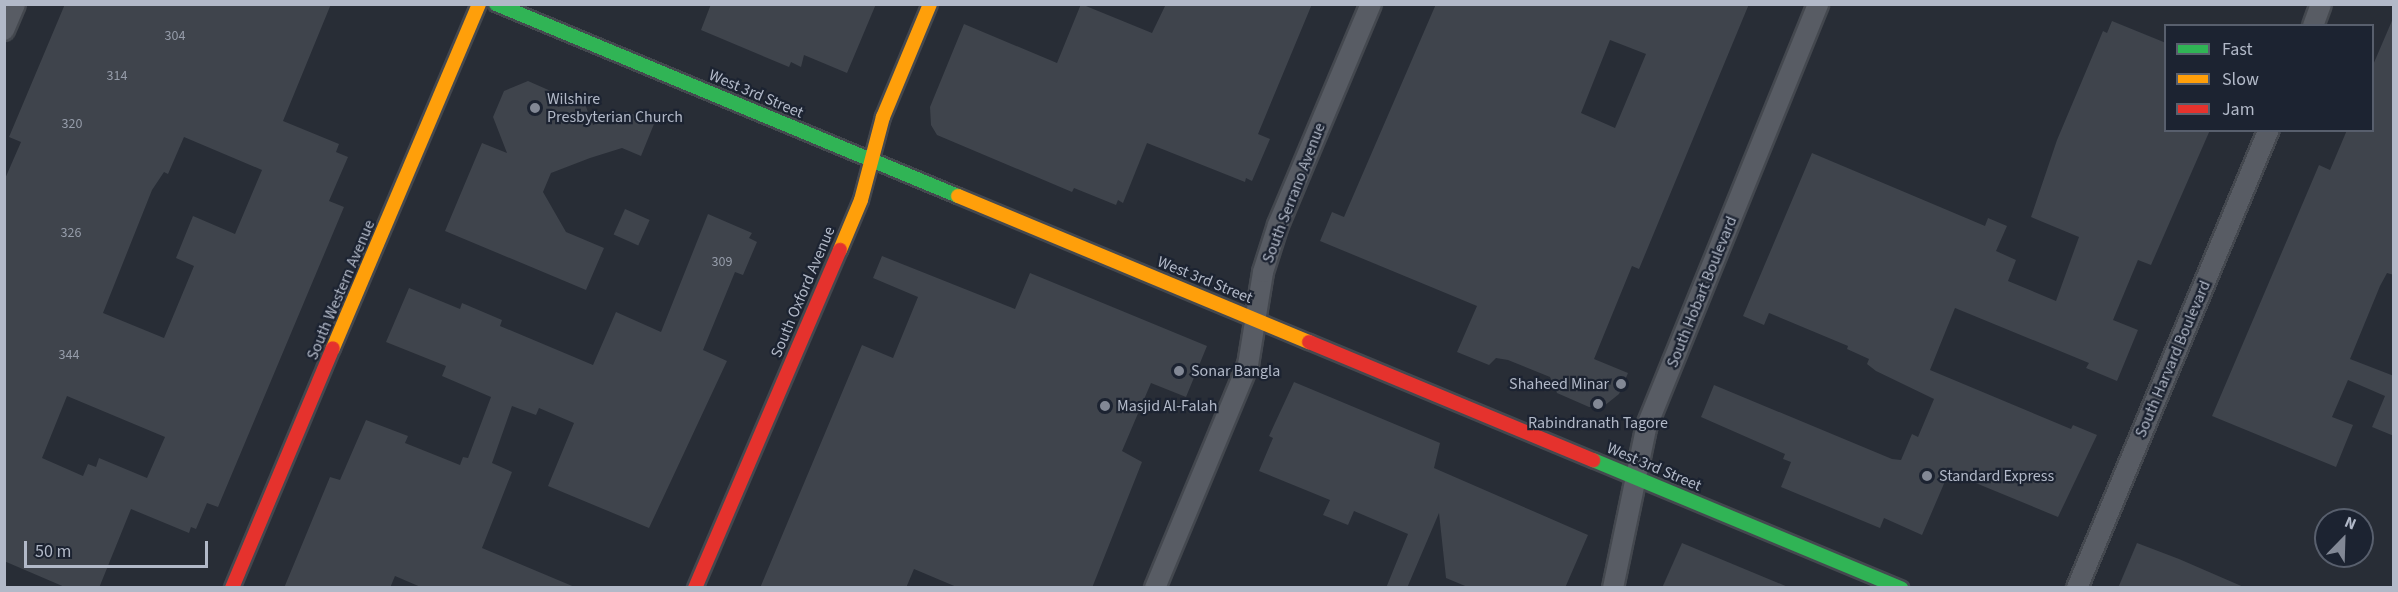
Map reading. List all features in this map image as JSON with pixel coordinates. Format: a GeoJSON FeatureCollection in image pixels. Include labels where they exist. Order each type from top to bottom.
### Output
{"type":"FeatureCollection","features":[{"type":"Feature","properties":{"kind":"main road","name":"South Western Avenue"},"geometry":{"type":"LineString","coordinates":[[232,588],[479,4]]}},
{"type":"Feature","properties":{"kind":"main road","name":"West 3rd Street"},"geometry":{"type":"LineString","coordinates":[[496,4],[1901,588]]}},
{"type":"Feature","properties":{"kind":"main road","name":"South Oxford Avenue"},"geometry":{"type":"LineString","coordinates":[[695,588],[861,200],[883,117],[930,4]]}},
{"type":"Feature","properties":{"kind":"street"},"geometry":{"type":"LineString","coordinates":[[4,30],[15,4]]}},
{"type":"Feature","properties":{"kind":"street","name":"South Serrano Avenue"},"geometry":{"type":"LineString","coordinates":[[1155,588],[1248,365],[1263,272],[1278,225],[1371,4]]}},
{"type":"Feature","properties":{"kind":"street","name":"South Hobart Boulevard"},"geometry":{"type":"LineString","coordinates":[[1613,588],[1638,477],[1646,428],[1818,4]]}},
{"type":"Feature","properties":{"kind":"street"},"geometry":{"type":"LineString","coordinates":[[2314,24],[2321,4]]}},
{"type":"Feature","properties":{"kind":"street","name":"South Harvard Boulevard"},"geometry":{"type":"LineString","coordinates":[[2077,588],[2268,132]]}},
{"type":"Feature","properties":{"kind":"building"},"geometry":{"type":"Polygon","coordinates":[[[65,4],[331,4],[283,121],[339,144],[336,152],[348,157],[329,201],[344,207],[218,507],[207,503],[196,529],[191,527],[189,533],[131,509],[99,588],[67,588],[4,561],[4,181],[21,142],[9,137],[65,4]],[[184,137],[168,174],[164,172],[152,190],[103,313],[164,338],[194,266],[176,258],[193,216],[235,234],[262,170],[184,137]],[[67,396],[42,458],[83,476],[88,464],[96,467],[99,458],[147,478],[165,437],[67,396]]]}},
{"type":"Feature","properties":{"kind":"building"},"geometry":{"type":"Polygon","coordinates":[[[711,4],[876,4],[847,73],[804,55],[801,67],[791,62],[789,67],[701,30],[711,4]]]}},
{"type":"Feature","properties":{"kind":"building"},"geometry":{"type":"Polygon","coordinates":[[[1081,4],[1152,33],[1166,4],[1312,4],[1258,134],[1270,139],[1252,181],[1246,178],[1245,182],[1147,143],[1123,203],[1118,200],[1116,205],[1074,188],[1072,192],[937,135],[931,125],[930,107],[964,24],[1057,63],[1081,4]]]}},
{"type":"Feature","properties":{"kind":"building"},"geometry":{"type":"Polygon","coordinates":[[[1436,4],[1749,4],[1639,269],[1632,266],[1594,359],[1628,373],[1619,394],[1604,406],[1589,407],[1557,393],[1550,377],[1508,360],[1496,358],[1489,365],[1457,352],[1477,306],[1320,241],[1332,212],[1344,217],[1436,4]],[[1610,40],[1581,113],[1615,128],[1646,54],[1610,40]]]}},
{"type":"Feature","properties":{"kind":"building"},"geometry":{"type":"Polygon","coordinates":[[[2394,16],[2394,275],[2387,273],[2380,286],[2350,359],[2394,376],[2394,436],[2372,427],[2385,396],[2348,380],[2332,417],[2353,425],[2336,467],[2212,416],[2319,165],[2330,170],[2346,132],[2374,132],[2374,63],[2394,16]]]}},
{"type":"Feature","properties":{"kind":"building"},"geometry":{"type":"Polygon","coordinates":[[[2112,21],[2164,42],[2164,132],[2209,132],[2151,265],[2138,260],[2113,320],[2138,330],[2117,381],[2086,368],[2089,363],[1955,308],[1930,370],[2071,429],[2073,425],[2097,435],[2058,517],[1949,472],[1922,535],[1884,518],[1880,528],[1781,487],[1791,462],[1783,459],[1785,454],[1701,417],[1714,385],[1892,459],[1901,460],[1912,434],[1918,437],[1934,399],[1876,371],[1867,364],[1869,359],[1847,349],[1848,346],[1769,313],[1764,325],[1743,316],[1812,153],[1985,226],[1988,218],[2007,226],[1996,251],[2016,260],[2008,281],[2056,301],[2079,237],[2031,217],[2057,140],[2103,31],[2107,33],[2112,21]]]}},
{"type":"Feature","properties":{"kind":"building"},"geometry":{"type":"Polygon","coordinates":[[[528,81],[553,92],[558,107],[583,99],[593,125],[626,111],[654,124],[641,156],[622,148],[590,158],[551,173],[543,192],[566,232],[604,248],[586,290],[445,231],[482,143],[507,153],[493,117],[504,91],[528,81]]]}},
{"type":"Feature","properties":{"kind":"building"},"geometry":{"type":"Polygon","coordinates":[[[625,209],[650,220],[638,246],[614,235],[625,209]]]}},
{"type":"Feature","properties":{"kind":"building"},"geometry":{"type":"Polygon","coordinates":[[[708,214],[752,233],[749,238],[757,242],[743,275],[735,272],[703,350],[727,361],[649,528],[548,486],[574,423],[539,408],[536,415],[512,406],[492,463],[512,472],[482,548],[577,588],[423,588],[395,576],[390,588],[284,588],[330,477],[340,480],[366,420],[408,436],[405,443],[460,465],[463,457],[468,458],[491,397],[442,376],[446,366],[386,342],[409,288],[460,309],[462,303],[502,320],[500,326],[593,365],[616,312],[661,332],[708,214]]]}},
{"type":"Feature","properties":{"kind":"building"},"geometry":{"type":"Polygon","coordinates":[[[882,256],[1015,309],[1030,273],[1207,346],[1186,397],[1151,383],[1122,451],[1142,462],[1092,588],[959,588],[914,569],[906,588],[760,588],[862,345],[893,358],[918,297],[873,278],[882,256]]]}},
{"type":"Feature","properties":{"kind":"building"},"geometry":{"type":"Polygon","coordinates":[[[1294,382],[1440,443],[1434,468],[1588,535],[1565,588],[1470,588],[1446,578],[1439,513],[1407,588],[1386,588],[1408,534],[1354,511],[1348,525],[1323,515],[1330,500],[1259,471],[1273,438],[1269,436],[1294,382]]]}},
{"type":"Feature","properties":{"kind":"building"},"geometry":{"type":"Polygon","coordinates":[[[1682,543],[1788,587],[1788,588],[1662,588],[1682,543]]]}},
{"type":"Feature","properties":{"kind":"building"},"geometry":{"type":"Polygon","coordinates":[[[2137,543],[2179,559],[2246,588],[2118,588],[2137,543]]]}},
{"type":"Feature","properties":{"kind":"traffic: fast"},"geometry":{"type":"LineString","coordinates":[[496,4],[958,196]]}},
{"type":"Feature","properties":{"kind":"traffic: fast"},"geometry":{"type":"LineString","coordinates":[[1593,460],[1901,588]]}},
{"type":"Feature","properties":{"kind":"traffic: slow"},"geometry":{"type":"LineString","coordinates":[[333,348],[479,4]]}},
{"type":"Feature","properties":{"kind":"traffic: slow"},"geometry":{"type":"LineString","coordinates":[[840,250],[861,200],[883,117],[930,4]]}},
{"type":"Feature","properties":{"kind":"traffic: slow"},"geometry":{"type":"LineString","coordinates":[[958,196],[1309,342]]}},
{"type":"Feature","properties":{"kind":"traffic: jam"},"geometry":{"type":"LineString","coordinates":[[695,588],[840,250]]}},
{"type":"Feature","properties":{"kind":"traffic: jam"},"geometry":{"type":"LineString","coordinates":[[1309,342],[1593,460]]}},
{"type":"Feature","properties":{"kind":"traffic: jam"},"geometry":{"type":"LineString","coordinates":[[232,588],[333,348]]}},
{"type":"Feature","properties":{"kind":"place","name":"Wilshire Presbyterian Church"},"geometry":{"type":"Point","coordinates":[535,108]}},
{"type":"Feature","properties":{"kind":"place","name":"Sonar Bangla"},"geometry":{"type":"Point","coordinates":[1179,371]}},
{"type":"Feature","properties":{"kind":"place","name":"Shaheed Minar"},"geometry":{"type":"Point","coordinates":[1621,384]}},
{"type":"Feature","properties":{"kind":"place","name":"Rabindranath Tagore"},"geometry":{"type":"Point","coordinates":[1598,404]}},
{"type":"Feature","properties":{"kind":"place","name":"Masjid Al-Falah"},"geometry":{"type":"Point","coordinates":[1105,406]}},
{"type":"Feature","properties":{"kind":"place","name":"Standard Express"},"geometry":{"type":"Point","coordinates":[1927,476]}}]}
